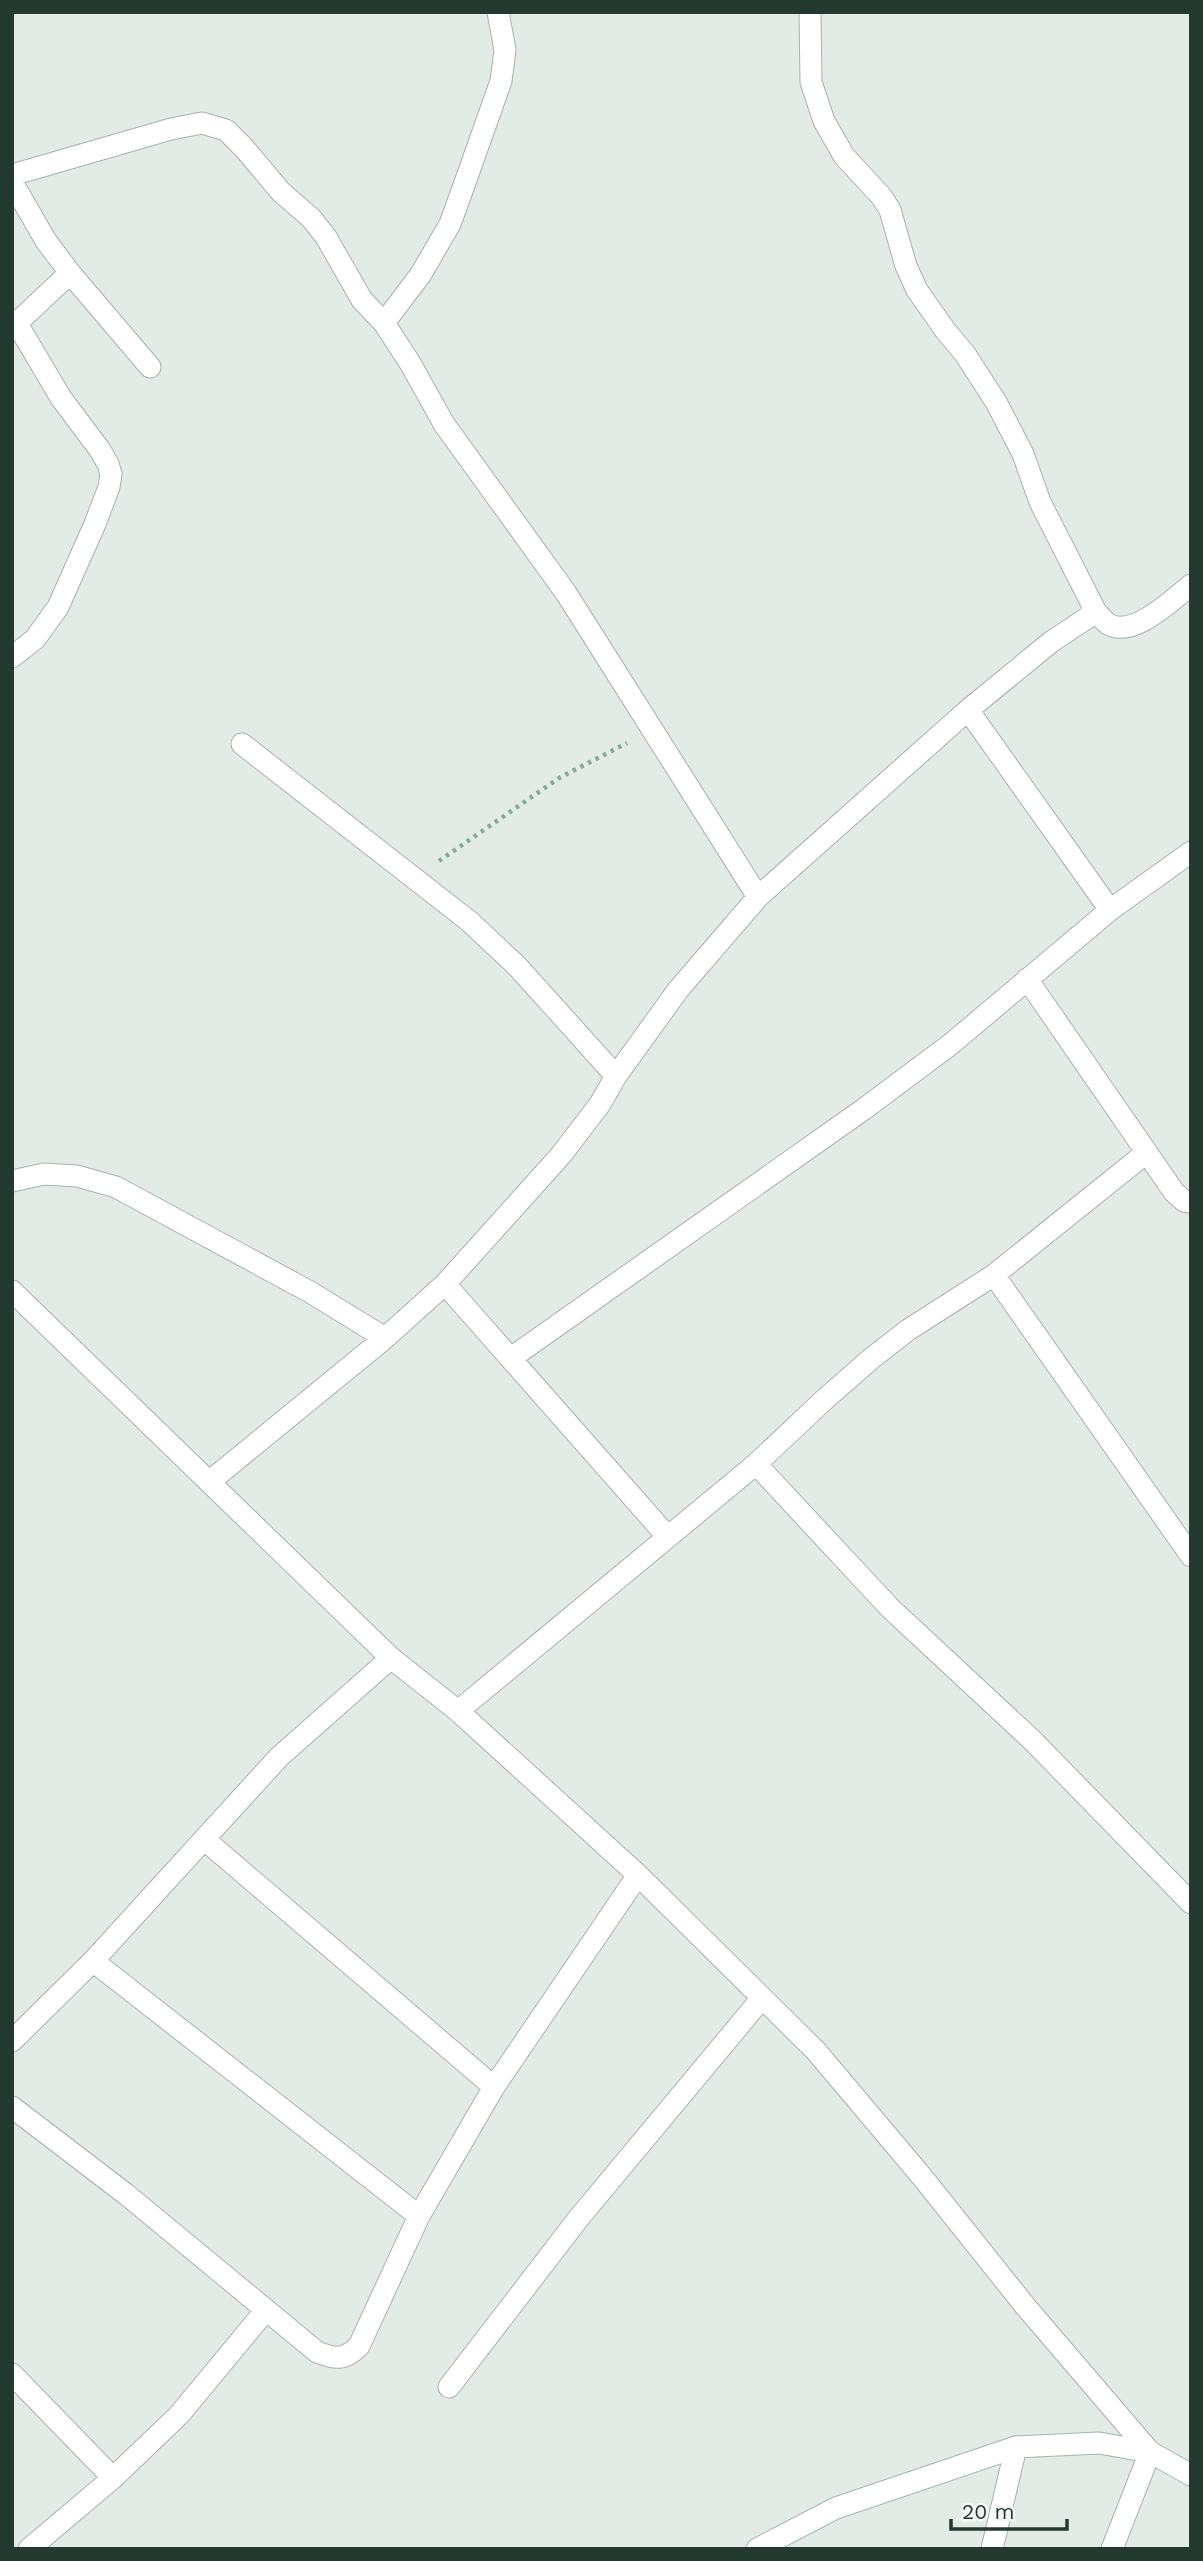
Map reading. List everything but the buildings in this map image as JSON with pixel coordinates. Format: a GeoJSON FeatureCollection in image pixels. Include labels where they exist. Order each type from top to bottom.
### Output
{"type":"FeatureCollection","features":[{"type":"Feature","properties":{"kind":"street"},"geometry":{"type":"LineString","coordinates":[[384,323],[421,274],[450,223],[459,201],[501,81],[505,50],[498,12]]}},
{"type":"Feature","properties":{"kind":"street"},"geometry":{"type":"LineString","coordinates":[[810,12],[811,82],[824,121],[844,156],[881,196],[890,210],[906,266],[917,289],[996,402],[1023,454],[1040,502],[1096,612],[1109,625],[1121,627],[1139,622],[1158,612],[1191,585]]}},
{"type":"Feature","properties":{"kind":"street"},"geometry":{"type":"LineString","coordinates":[[12,175],[171,129],[202,123],[226,130],[281,192],[311,218],[326,237],[362,300],[384,323],[416,373],[444,424],[566,593],[758,897]]}},
{"type":"Feature","properties":{"kind":"street"},"geometry":{"type":"LineString","coordinates":[[12,182],[46,241],[150,367]]}},
{"type":"Feature","properties":{"kind":"street"},"geometry":{"type":"LineString","coordinates":[[12,657],[35,639],[58,607],[95,524],[111,474],[100,450],[61,398],[19,327],[20,320],[70,273]]}},
{"type":"Feature","properties":{"kind":"street"},"geometry":{"type":"LineString","coordinates":[[209,1482],[385,1338],[445,1284],[561,1155],[600,1104],[616,1076],[678,990],[758,897],[968,710],[1051,642],[1096,612]]}},
{"type":"Feature","properties":{"kind":"street"},"geometry":{"type":"LineString","coordinates":[[968,710],[1111,910]]}},
{"type":"Feature","properties":{"kind":"street"},"geometry":{"type":"LineString","coordinates":[[242,744],[469,921],[517,966],[616,1076]]}},
{"type":"Feature","properties":{"kind":"street"},"geometry":{"type":"LineString","coordinates":[[511,1358],[864,1109],[951,1044],[1111,910],[1191,852]]}},
{"type":"Feature","properties":{"kind":"street"},"geometry":{"type":"LineString","coordinates":[[1027,979],[1174,1192],[1184,1201],[1191,1202]]}},
{"type":"Feature","properties":{"kind":"street"},"geometry":{"type":"LineString","coordinates":[[458,1711],[756,1464],[881,1351],[908,1330],[994,1275],[1146,1153]]}},
{"type":"Feature","properties":{"kind":"street"},"geometry":{"type":"LineString","coordinates":[[12,1181],[44,1174],[77,1176],[116,1187],[310,1292],[385,1338]]}},
{"type":"Feature","properties":{"kind":"street"},"geometry":{"type":"LineString","coordinates":[[994,1275],[1191,1556]]}},
{"type":"Feature","properties":{"kind":"street"},"geometry":{"type":"LineString","coordinates":[[445,1284],[667,1536]]}},
{"type":"Feature","properties":{"kind":"street"},"geometry":{"type":"LineString","coordinates":[[12,1291],[391,1658],[458,1711],[638,1875],[816,2051],[923,2178],[1026,2307],[1150,2452]]}},
{"type":"Feature","properties":{"kind":"street"},"geometry":{"type":"LineString","coordinates":[[756,1464],[890,1608],[1032,1740],[1191,1903]]}},
{"type":"Feature","properties":{"kind":"street"},"geometry":{"type":"LineString","coordinates":[[12,2041],[93,1961],[279,1757],[391,1658]]}},
{"type":"Feature","properties":{"kind":"street"},"geometry":{"type":"LineString","coordinates":[[205,1840],[494,2087]]}},
{"type":"Feature","properties":{"kind":"street"},"geometry":{"type":"LineString","coordinates":[[12,2107],[127,2194],[317,2352],[331,2357],[350,2355],[359,2346],[419,2216],[494,2087],[638,1875]]}},
{"type":"Feature","properties":{"kind":"street"},"geometry":{"type":"LineString","coordinates":[[93,1961],[419,2216]]}},
{"type":"Feature","properties":{"kind":"street"},"geometry":{"type":"LineString","coordinates":[[449,2387],[578,2219],[762,1998]]}},
{"type":"Feature","properties":{"kind":"street"},"geometry":{"type":"LineString","coordinates":[[29,2549],[113,2478],[179,2415],[266,2310]]}},
{"type":"Feature","properties":{"kind":"street"},"geometry":{"type":"LineString","coordinates":[[12,2374],[113,2478]]}},
{"type":"Feature","properties":{"kind":"street"},"geometry":{"type":"LineString","coordinates":[[757,2549],[836,2508],[1016,2447],[1099,2442],[1150,2452],[1191,2475]]}},
{"type":"Feature","properties":{"kind":"street"},"geometry":{"type":"LineString","coordinates":[[992,2549],[1016,2447]]}},
{"type":"Feature","properties":{"kind":"street"},"geometry":{"type":"LineString","coordinates":[[1112,2549],[1150,2452]]}},
{"type":"Feature","properties":{"kind":"path"},"geometry":{"type":"LineString","coordinates":[[416,879],[477,833],[559,778],[653,730]]}}]}
